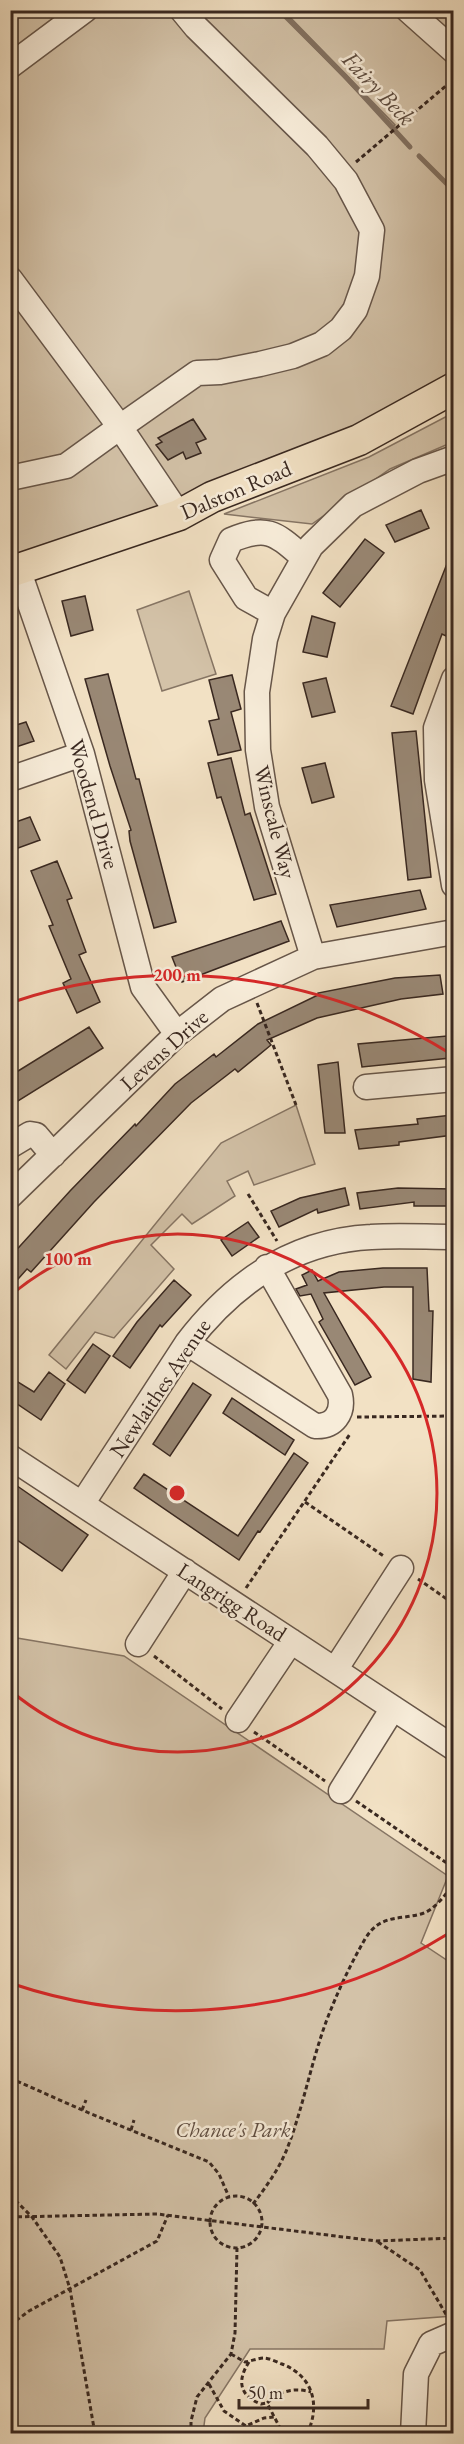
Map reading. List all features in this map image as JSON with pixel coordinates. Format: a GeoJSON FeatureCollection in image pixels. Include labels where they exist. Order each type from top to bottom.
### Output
{"type":"FeatureCollection","features":[{"type":"Feature","properties":{"kind":"main road","name":"Dalston Road"},"geometry":{"type":"LineString","coordinates":[[14,571],[179,514],[212,497],[359,440],[453,388]]}},
{"type":"Feature","properties":{"kind":"street"},"geometry":{"type":"LineString","coordinates":[[10,66],[85,10]]}},
{"type":"Feature","properties":{"kind":"street"},"geometry":{"type":"LineString","coordinates":[[10,478],[66,466],[197,373],[220,372],[293,356],[322,344],[341,329],[355,310],[367,276],[372,230],[341,175],[317,146],[195,27],[182,10]]}},
{"type":"Feature","properties":{"kind":"street"},"geometry":{"type":"LineString","coordinates":[[408,10],[453,51]]}},
{"type":"Feature","properties":{"kind":"street"},"geometry":{"type":"LineString","coordinates":[[10,279],[120,427],[179,514]]}},
{"type":"Feature","properties":{"kind":"street","name":"Winscale Way"},"geometry":{"type":"LineString","coordinates":[[313,957],[267,807],[258,750],[257,692],[265,639],[273,613],[311,546],[353,505],[418,471],[453,458]]}},
{"type":"Feature","properties":{"kind":"street"},"geometry":{"type":"LineString","coordinates":[[273,613],[246,598],[222,560],[231,540],[252,532],[267,532],[286,542],[304,558]]}},
{"type":"Feature","properties":{"kind":"street","name":"Woodend Drive"},"geometry":{"type":"LineString","coordinates":[[14,571],[82,754],[143,987],[177,1034]]}},
{"type":"Feature","properties":{"kind":"street"},"geometry":{"type":"LineString","coordinates":[[453,679],[436,728],[437,780],[453,885]]}},
{"type":"Feature","properties":{"kind":"street"},"geometry":{"type":"LineString","coordinates":[[10,779],[82,754]]}},
{"type":"Feature","properties":{"kind":"street","name":"Levens Drive"},"geometry":{"type":"LineString","coordinates":[[10,1196],[177,1034],[222,999],[313,957],[453,932]]}},
{"type":"Feature","properties":{"kind":"street"},"geometry":{"type":"LineString","coordinates":[[366,1087],[453,1079]]}},
{"type":"Feature","properties":{"kind":"street"},"geometry":{"type":"LineString","coordinates":[[10,1146],[30,1134],[36,1135],[53,1155]]}},
{"type":"Feature","properties":{"kind":"street","name":"Newlaithes Avenue"},"geometry":{"type":"LineString","coordinates":[[82,1504],[187,1343],[222,1301],[277,1263],[340,1241],[370,1237],[453,1237]]}},
{"type":"Feature","properties":{"kind":"street"},"geometry":{"type":"LineString","coordinates":[[187,1343],[315,1426],[324,1426],[337,1417],[341,1411],[340,1395],[277,1263]]}},
{"type":"Feature","properties":{"kind":"street","name":"Langrigg Road"},"geometry":{"type":"LineString","coordinates":[[10,1457],[334,1670],[452,1743]]}},
{"type":"Feature","properties":{"kind":"street"},"geometry":{"type":"LineString","coordinates":[[334,1670],[401,1568]]}},
{"type":"Feature","properties":{"kind":"street"},"geometry":{"type":"LineString","coordinates":[[138,1644],[185,1571]]}},
{"type":"Feature","properties":{"kind":"street"},"geometry":{"type":"LineString","coordinates":[[238,1720],[291,1641]]}},
{"type":"Feature","properties":{"kind":"street"},"geometry":{"type":"LineString","coordinates":[[341,1791],[393,1708]]}},
{"type":"Feature","properties":{"kind":"street"},"geometry":{"type":"LineString","coordinates":[[413,2433],[416,2374],[431,2344],[451,2326]]}},
{"type":"Feature","properties":{"kind":"path"},"geometry":{"type":"LineString","coordinates":[[341,175],[453,79]]}},
{"type":"Feature","properties":{"kind":"path"},"geometry":{"type":"LineString","coordinates":[[250,985],[296,1105]]}},
{"type":"Feature","properties":{"kind":"path"},"geometry":{"type":"LineString","coordinates":[[248,1194],[277,1263]]}},
{"type":"Feature","properties":{"kind":"path"},"geometry":{"type":"LineString","coordinates":[[337,1417],[453,1416]]}},
{"type":"Feature","properties":{"kind":"path"},"geometry":{"type":"LineString","coordinates":[[234,1604],[362,1417]]}},
{"type":"Feature","properties":{"kind":"path"},"geometry":{"type":"LineString","coordinates":[[305,1502],[453,1604]]}},
{"type":"Feature","properties":{"kind":"path"},"geometry":{"type":"LineString","coordinates":[[138,1644],[238,1720],[453,1868]]}},
{"type":"Feature","properties":{"kind":"path"},"geometry":{"type":"LineString","coordinates":[[253,2204],[273,2177],[286,2151],[326,2024],[345,1978],[367,1936],[381,1922],[400,1916],[423,1914],[446,1895],[453,1883]]}},
{"type":"Feature","properties":{"kind":"path"},"geometry":{"type":"LineString","coordinates":[[10,2078],[209,2162],[219,2174],[229,2197]]}},
{"type":"Feature","properties":{"kind":"path"},"geometry":{"type":"LineString","coordinates":[[82,2110],[86,2100]]}},
{"type":"Feature","properties":{"kind":"path"},"geometry":{"type":"LineString","coordinates":[[131,2130],[134,2120]]}},
{"type":"Feature","properties":{"kind":"path"},"geometry":{"type":"LineString","coordinates":[[10,2195],[32,2217],[60,2257],[70,2289],[95,2433]]}},
{"type":"Feature","properties":{"kind":"path"},"geometry":{"type":"LineString","coordinates":[[229,2197],[246,2199],[253,2204],[258,2210],[261,2227],[253,2242],[237,2248],[221,2244],[215,2237],[210,2221],[216,2206],[229,2197]]}},
{"type":"Feature","properties":{"kind":"path"},"geometry":{"type":"LineString","coordinates":[[10,2325],[29,2311],[157,2241],[168,2215]]}},
{"type":"Feature","properties":{"kind":"path"},"geometry":{"type":"LineString","coordinates":[[10,2217],[168,2215],[376,2241],[453,2238]]}},
{"type":"Feature","properties":{"kind":"path"},"geometry":{"type":"LineString","coordinates":[[376,2241],[420,2270],[451,2326]]}},
{"type":"Feature","properties":{"kind":"path"},"geometry":{"type":"LineString","coordinates":[[191,2433],[191,2421],[197,2397],[231,2354],[235,2333],[237,2248]]}},
{"type":"Feature","properties":{"kind":"path"},"geometry":{"type":"LineString","coordinates":[[231,2354],[245,2362],[263,2358],[290,2367],[303,2377],[315,2406],[307,2433]]}},
{"type":"Feature","properties":{"kind":"path"},"geometry":{"type":"LineString","coordinates":[[249,2362],[242,2372],[241,2386],[249,2399],[261,2404],[292,2389],[311,2392]]}},
{"type":"Feature","properties":{"kind":"path"},"geometry":{"type":"LineString","coordinates":[[209,2383],[224,2411],[246,2426],[264,2418],[274,2417]]}},
{"type":"Feature","properties":{"kind":"path"},"geometry":{"type":"LineString","coordinates":[[267,2403],[274,2417],[287,2433]]}},
{"type":"Feature","properties":{"kind":"green space"},"geometry":{"type":"Polygon","coordinates":[[[11,11],[453,11],[453,387],[11,566],[11,11]]]}},
{"type":"Feature","properties":{"kind":"green space"},"geometry":{"type":"Polygon","coordinates":[[[453,413],[453,442],[390,469],[312,524],[224,514],[369,457],[453,413]]]}},
{"type":"Feature","properties":{"kind":"green space"},"geometry":{"type":"Polygon","coordinates":[[[189,591],[216,674],[162,691],[137,610],[189,591]]]}},
{"type":"Feature","properties":{"kind":"green space"},"geometry":{"type":"Polygon","coordinates":[[[296,1105],[315,1164],[254,1185],[248,1171],[227,1181],[235,1196],[192,1224],[182,1214],[151,1245],[174,1269],[114,1338],[95,1332],[66,1369],[49,1355],[221,1143],[296,1105]]]}},
{"type":"Feature","properties":{"kind":"green space","name":"Chance's Park"},"geometry":{"type":"Polygon","coordinates":[[[11,1637],[124,1656],[448,1876],[421,1943],[454,1965],[453,2316],[387,2321],[384,2349],[250,2349],[205,2418],[203,2433],[11,2433],[11,1637]]]}},
{"type":"Feature","properties":{"kind":"shaded area"},"geometry":{"type":"Polygon","coordinates":[[[279,11],[284,11],[395,125],[392,127],[279,11]]]}},
{"type":"Feature","properties":{"kind":"building"},"geometry":{"type":"Polygon","coordinates":[[[193,419],[206,439],[196,443],[201,453],[186,459],[183,452],[168,460],[156,445],[162,442],[158,438],[193,419]]]}},
{"type":"Feature","properties":{"kind":"building"},"geometry":{"type":"Polygon","coordinates":[[[421,510],[429,528],[395,542],[386,525],[421,510]]]}},
{"type":"Feature","properties":{"kind":"building"},"geometry":{"type":"Polygon","coordinates":[[[365,539],[384,553],[340,607],[323,593],[365,539]]]}},
{"type":"Feature","properties":{"kind":"building"},"geometry":{"type":"Polygon","coordinates":[[[452,551],[453,614],[446,636],[442,634],[413,714],[391,706],[452,551]]]}},
{"type":"Feature","properties":{"kind":"building"},"geometry":{"type":"Polygon","coordinates":[[[85,596],[93,630],[71,636],[62,601],[85,596]]]}},
{"type":"Feature","properties":{"kind":"building"},"geometry":{"type":"Polygon","coordinates":[[[312,616],[335,623],[327,657],[303,652],[312,616]]]}},
{"type":"Feature","properties":{"kind":"building"},"geometry":{"type":"Polygon","coordinates":[[[108,674],[136,779],[139,779],[176,922],[154,928],[130,841],[129,831],[131,830],[85,679],[108,674]]]}},
{"type":"Feature","properties":{"kind":"building"},"geometry":{"type":"Polygon","coordinates":[[[232,675],[241,709],[231,712],[241,750],[218,755],[209,721],[219,719],[209,680],[232,675]]]}},
{"type":"Feature","properties":{"kind":"building"},"geometry":{"type":"Polygon","coordinates":[[[326,678],[335,712],[312,717],[303,683],[326,678]]]}},
{"type":"Feature","properties":{"kind":"building"},"geometry":{"type":"Polygon","coordinates":[[[26,722],[34,741],[10,749],[10,727],[26,722]]]}},
{"type":"Feature","properties":{"kind":"building"},"geometry":{"type":"Polygon","coordinates":[[[416,731],[431,877],[408,880],[392,733],[416,731]]]}},
{"type":"Feature","properties":{"kind":"building"},"geometry":{"type":"Polygon","coordinates":[[[231,758],[245,815],[250,813],[276,894],[254,900],[221,797],[217,798],[208,763],[231,758]]]}},
{"type":"Feature","properties":{"kind":"building"},"geometry":{"type":"Polygon","coordinates":[[[325,763],[334,797],[312,803],[302,768],[325,763]]]}},
{"type":"Feature","properties":{"kind":"building"},"geometry":{"type":"Polygon","coordinates":[[[30,817],[40,840],[10,851],[10,824],[30,817]]]}},
{"type":"Feature","properties":{"kind":"building"},"geometry":{"type":"Polygon","coordinates":[[[57,861],[72,898],[67,900],[86,952],[79,955],[100,1002],[77,1013],[63,983],[71,979],[49,926],[53,925],[31,871],[57,861]]]}},
{"type":"Feature","properties":{"kind":"building"},"geometry":{"type":"Polygon","coordinates":[[[420,890],[426,909],[337,927],[330,905],[420,890]]]}},
{"type":"Feature","properties":{"kind":"building"},"geometry":{"type":"Polygon","coordinates":[[[281,921],[289,941],[182,982],[172,957],[281,921]]]}},
{"type":"Feature","properties":{"kind":"building"},"geometry":{"type":"Polygon","coordinates":[[[440,975],[443,994],[401,999],[317,1018],[267,1040],[271,1045],[238,1072],[235,1069],[191,1103],[94,1202],[31,1272],[27,1269],[10,1288],[10,1257],[70,1191],[175,1084],[214,1054],[216,1057],[258,1024],[318,993],[395,978],[440,975]]]}},
{"type":"Feature","properties":{"kind":"building"},"geometry":{"type":"Polygon","coordinates":[[[89,1027],[103,1048],[10,1106],[10,1076],[89,1027]]]}},
{"type":"Feature","properties":{"kind":"building"},"geometry":{"type":"Polygon","coordinates":[[[447,1036],[450,1058],[362,1067],[358,1044],[447,1036]]]}},
{"type":"Feature","properties":{"kind":"building"},"geometry":{"type":"Polygon","coordinates":[[[338,1062],[345,1133],[325,1133],[318,1065],[338,1062]]]}},
{"type":"Feature","properties":{"kind":"building"},"geometry":{"type":"Polygon","coordinates":[[[452,1115],[453,1135],[399,1142],[399,1145],[359,1149],[355,1130],[418,1124],[417,1119],[452,1115]]]}},
{"type":"Feature","properties":{"kind":"building"},"geometry":{"type":"Polygon","coordinates":[[[345,1188],[349,1205],[318,1213],[317,1209],[279,1227],[271,1211],[300,1198],[345,1188]]]}},
{"type":"Feature","properties":{"kind":"building"},"geometry":{"type":"Polygon","coordinates":[[[398,1188],[453,1189],[453,1206],[414,1206],[414,1202],[360,1209],[357,1193],[398,1188]]]}},
{"type":"Feature","properties":{"kind":"building"},"geometry":{"type":"Polygon","coordinates":[[[248,1222],[259,1237],[232,1256],[221,1240],[248,1222]]]}},
{"type":"Feature","properties":{"kind":"building"},"geometry":{"type":"Polygon","coordinates":[[[383,1268],[427,1268],[429,1311],[433,1311],[431,1382],[413,1379],[413,1287],[384,1287],[324,1293],[371,1377],[355,1385],[319,1322],[323,1319],[311,1294],[300,1296],[296,1289],[307,1285],[302,1275],[312,1270],[318,1281],[339,1272],[383,1268]]]}},
{"type":"Feature","properties":{"kind":"building"},"geometry":{"type":"Polygon","coordinates":[[[174,1280],[191,1295],[162,1327],[160,1325],[130,1368],[113,1356],[137,1322],[174,1280]]]}},
{"type":"Feature","properties":{"kind":"building"},"geometry":{"type":"Polygon","coordinates":[[[93,1344],[110,1356],[85,1393],[67,1380],[93,1344]]]}},
{"type":"Feature","properties":{"kind":"building"},"geometry":{"type":"Polygon","coordinates":[[[49,1372],[65,1384],[41,1420],[10,1399],[10,1377],[34,1392],[49,1372]]]}},
{"type":"Feature","properties":{"kind":"building"},"geometry":{"type":"Polygon","coordinates":[[[193,1383],[211,1395],[170,1456],[153,1444],[193,1383]]]}},
{"type":"Feature","properties":{"kind":"building"},"geometry":{"type":"Polygon","coordinates":[[[232,1398],[294,1440],[285,1455],[223,1413],[232,1398]]]}},
{"type":"Feature","properties":{"kind":"building"},"geometry":{"type":"Polygon","coordinates":[[[294,1453],[308,1463],[239,1560],[134,1488],[144,1474],[238,1536],[294,1453]]]}},
{"type":"Feature","properties":{"kind":"building"},"geometry":{"type":"Polygon","coordinates":[[[10,1481],[88,1535],[62,1571],[10,1535],[10,1481]]]}},
{"type":"Feature","properties":{"kind":"waterway","name":"Fairy Beck"},"geometry":{"type":"LineString","coordinates":[[279,10],[345,76],[410,147]]}},
{"type":"Feature","properties":{"kind":"waterway","name":"Fairy Beck"},"geometry":{"type":"LineString","coordinates":[[419,156],[454,191]]}}]}
